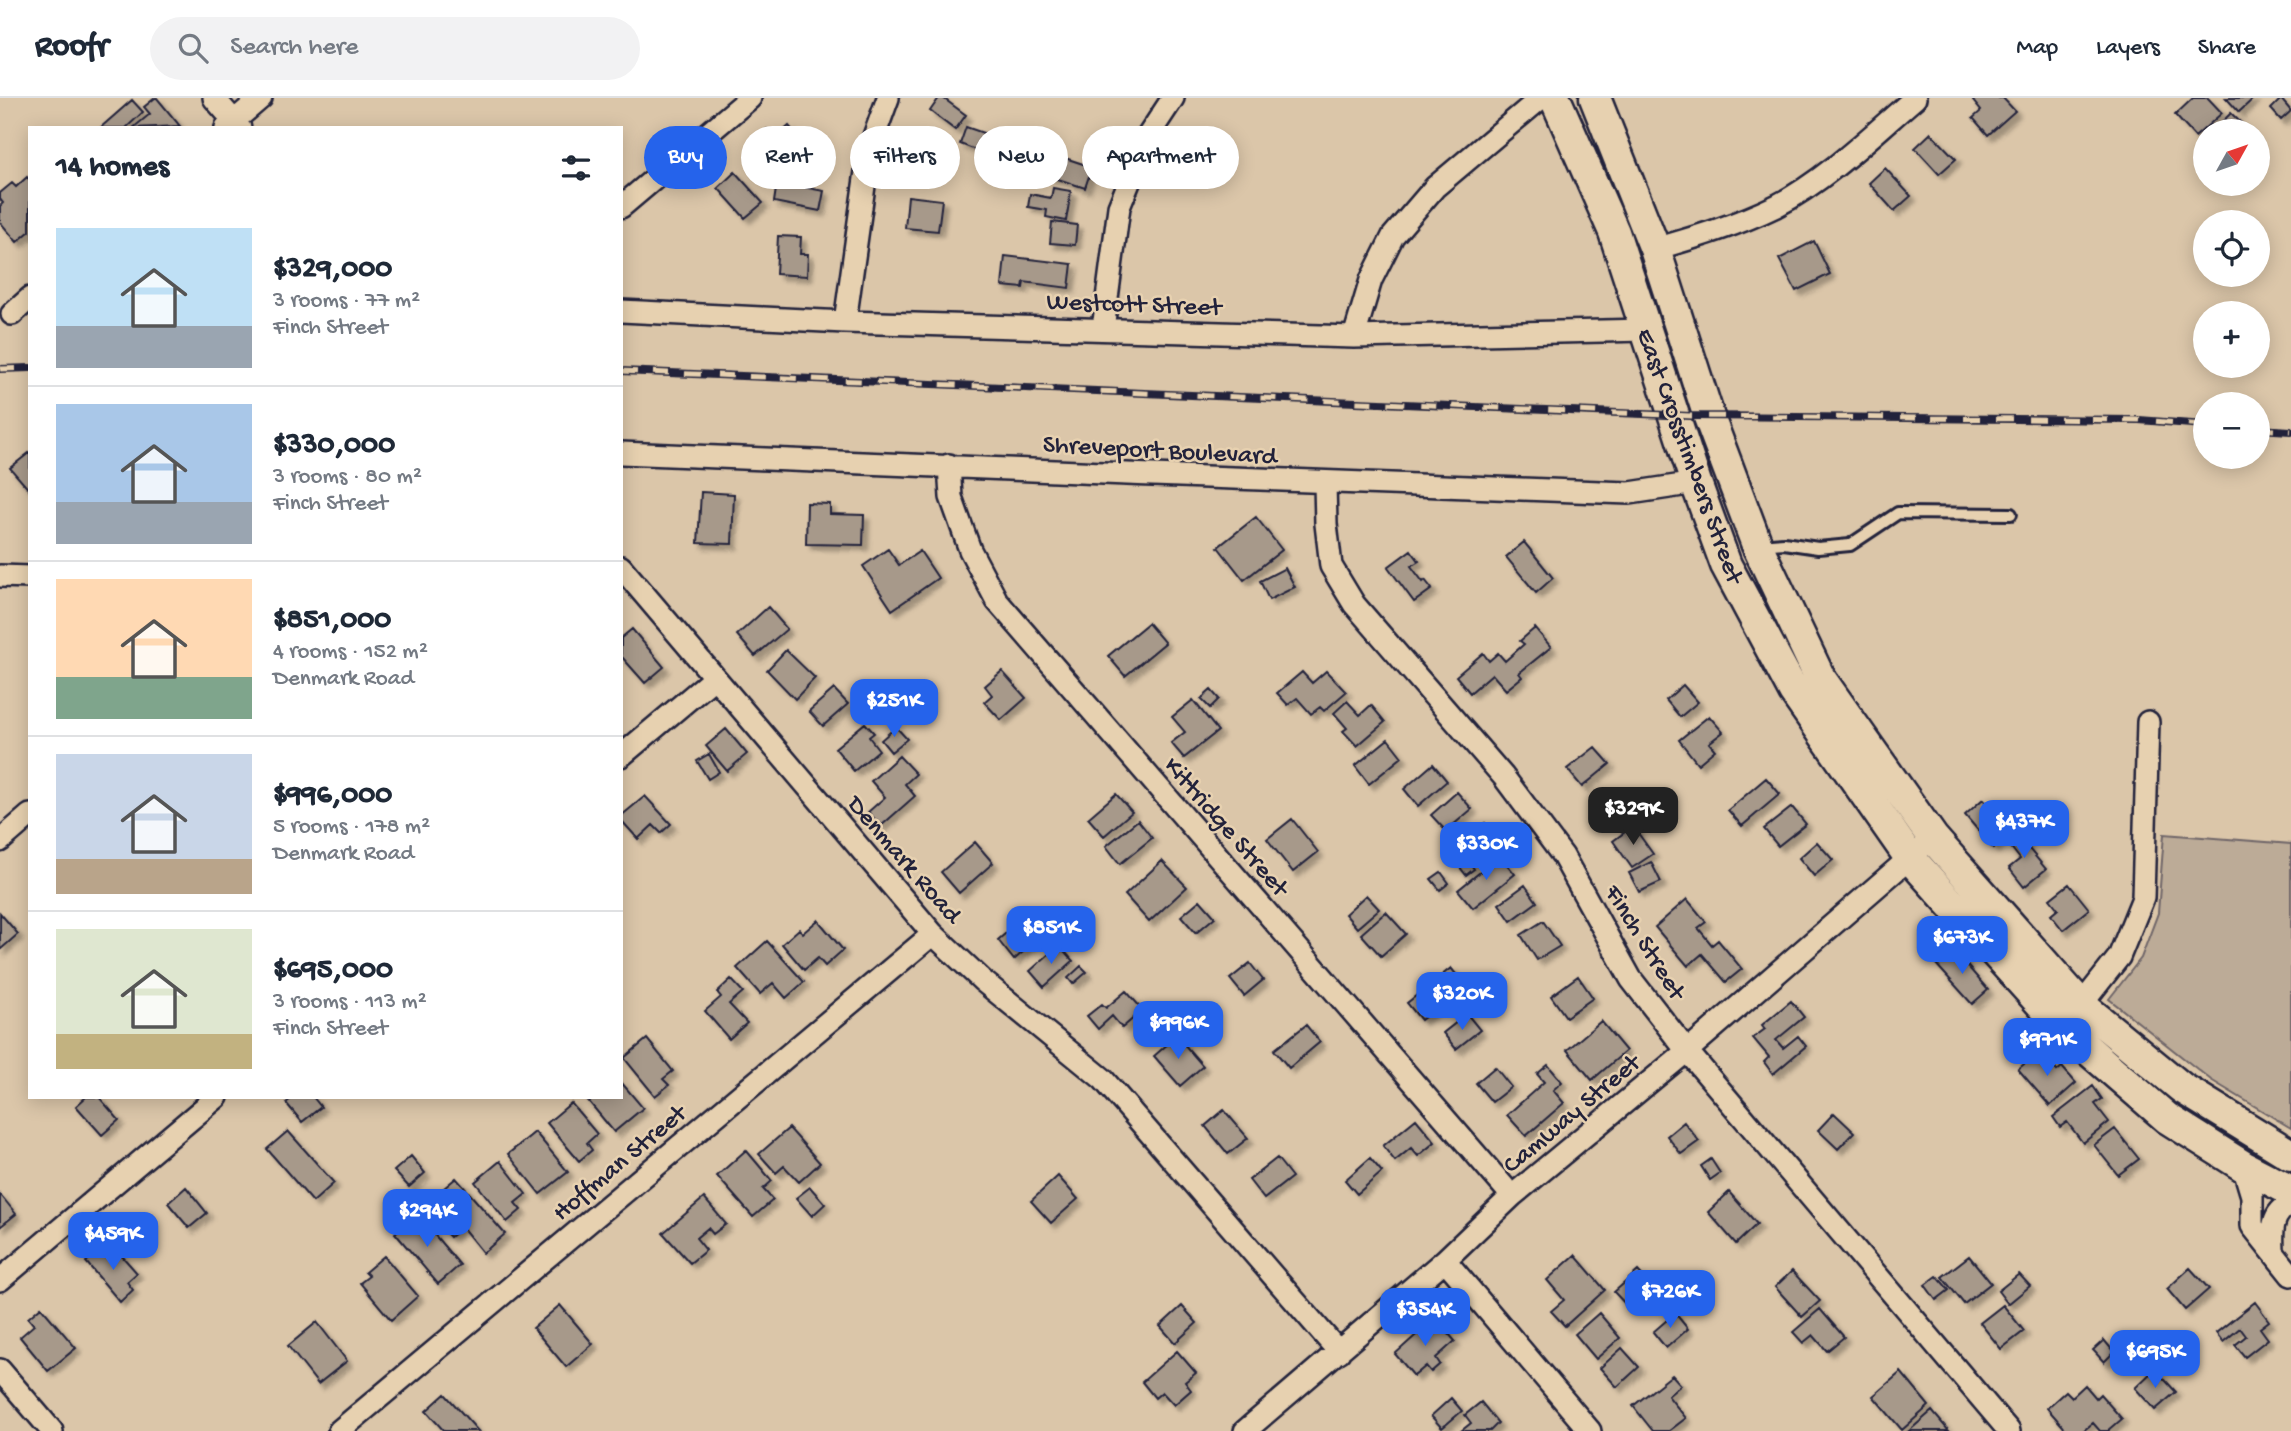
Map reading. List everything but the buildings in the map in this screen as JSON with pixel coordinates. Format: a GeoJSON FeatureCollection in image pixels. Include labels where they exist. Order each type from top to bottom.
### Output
{"type":"FeatureCollection","features":[{"type":"Feature","properties":{"kind":"main road","name":"East Crosstimbers Street"},"geometry":{"type":"LineString","coordinates":[[1555,98],[1614,232],[1696,483],[1726,565],[1794,692],[1910,858],[2071,1016],[2167,1118],[2243,1166],[2291,1191]]}},
{"type":"Feature","properties":{"kind":"main road","name":"East Crosstimbers Street"},"geometry":{"type":"LineString","coordinates":[[1595,98],[1655,249],[1709,416],[1756,545],[1820,678],[1933,838],[2071,1016],[2291,1155]]}},
{"type":"Feature","properties":{"kind":"street"},"geometry":{"type":"LineString","coordinates":[[214,98],[233,126],[261,98]]}},
{"type":"Feature","properties":{"kind":"street"},"geometry":{"type":"LineString","coordinates":[[623,205],[750,98]]}},
{"type":"Feature","properties":{"kind":"street"},"geometry":{"type":"LineString","coordinates":[[845,322],[869,150],[888,98]]}},
{"type":"Feature","properties":{"kind":"street"},"geometry":{"type":"LineString","coordinates":[[1104,329],[1119,207],[1148,136],[1173,98]]}},
{"type":"Feature","properties":{"kind":"street"},"geometry":{"type":"LineString","coordinates":[[1354,337],[1371,280],[1393,236],[1435,187],[1541,98]]}},
{"type":"Feature","properties":{"kind":"street"},"geometry":{"type":"LineString","coordinates":[[1655,249],[1722,230],[1778,205],[1833,167],[1915,98]]}},
{"type":"Feature","properties":{"kind":"street"},"geometry":{"type":"LineString","coordinates":[[12,314],[28,301]]}},
{"type":"Feature","properties":{"kind":"street","name":"Westcott Street"},"geometry":{"type":"LineString","coordinates":[[623,311],[845,322],[1354,337],[1646,330]]}},
{"type":"Feature","properties":{"kind":"street","name":"Shreveport Boulevard"},"geometry":{"type":"LineString","coordinates":[[623,453],[949,465],[1325,484],[1630,493],[1696,483]]}},
{"type":"Feature","properties":{"kind":"street","name":"Kittridge Street"},"geometry":{"type":"LineString","coordinates":[[949,465],[951,497],[970,550],[997,601],[1512,1196]]}},
{"type":"Feature","properties":{"kind":"street","name":"Finch Street"},"geometry":{"type":"LineString","coordinates":[[1325,484],[1331,566],[1354,604],[1503,776],[1563,856],[1631,979],[1687,1051],[2009,1431]]}},
{"type":"Feature","properties":{"kind":"street","name":"Denmark Road"},"geometry":{"type":"LineString","coordinates":[[623,569],[933,934],[983,981],[1103,1079],[1339,1352]]}},
{"type":"Feature","properties":{"kind":"street"},"geometry":{"type":"LineString","coordinates":[[0,576],[28,577]]}},
{"type":"Feature","properties":{"kind":"street"},"geometry":{"type":"LineString","coordinates":[[623,754],[714,678]]}},
{"type":"Feature","properties":{"kind":"street"},"geometry":{"type":"LineString","coordinates":[[2071,1016],[2119,957],[2143,898],[2147,722]]}},
{"type":"Feature","properties":{"kind":"street"},"geometry":{"type":"LineString","coordinates":[[0,841],[28,817]]}},
{"type":"Feature","properties":{"kind":"street","name":"Camway Street"},"geometry":{"type":"LineString","coordinates":[[1245,1431],[1445,1260],[1512,1196],[1687,1051],[1933,838]]}},
{"type":"Feature","properties":{"kind":"street","name":"Hoffman Street"},"geometry":{"type":"LineString","coordinates":[[339,1431],[933,934]]}},
{"type":"Feature","properties":{"kind":"street"},"geometry":{"type":"LineString","coordinates":[[0,1280],[215,1099]]}},
{"type":"Feature","properties":{"kind":"street"},"geometry":{"type":"LineString","coordinates":[[2243,1166],[2252,1196],[2252,1226],[2291,1275]]}},
{"type":"Feature","properties":{"kind":"street"},"geometry":{"type":"LineString","coordinates":[[2273,1250],[2272,1228],[2277,1214],[2291,1204]]}},
{"type":"Feature","properties":{"kind":"street"},"geometry":{"type":"LineString","coordinates":[[1445,1260],[1590,1431]]}},
{"type":"Feature","properties":{"kind":"street"},"geometry":{"type":"LineString","coordinates":[[0,1370],[51,1431]]}},
{"type":"Feature","properties":{"kind":"lane"},"geometry":{"type":"LineString","coordinates":[[1756,545],[1784,543],[1818,548],[1850,545],[1898,513],[2011,514]]}},
{"type":"Feature","properties":{"kind":"shaded area"},"geometry":{"type":"Polygon","coordinates":[[[2164,834],[2291,844],[2291,1128],[2211,1080],[2109,999],[2141,958],[2158,913],[2164,834]]]}},
{"type":"Feature","properties":{"kind":"railway"},"geometry":{"type":"LineString","coordinates":[[0,369],[28,368]]}},
{"type":"Feature","properties":{"kind":"railway"},"geometry":{"type":"LineString","coordinates":[[623,371],[1691,416],[2139,420],[2193,424]]}},
{"type":"Feature","properties":{"kind":"railway"},"geometry":{"type":"LineString","coordinates":[[2270,430],[2291,431]]}}]}
